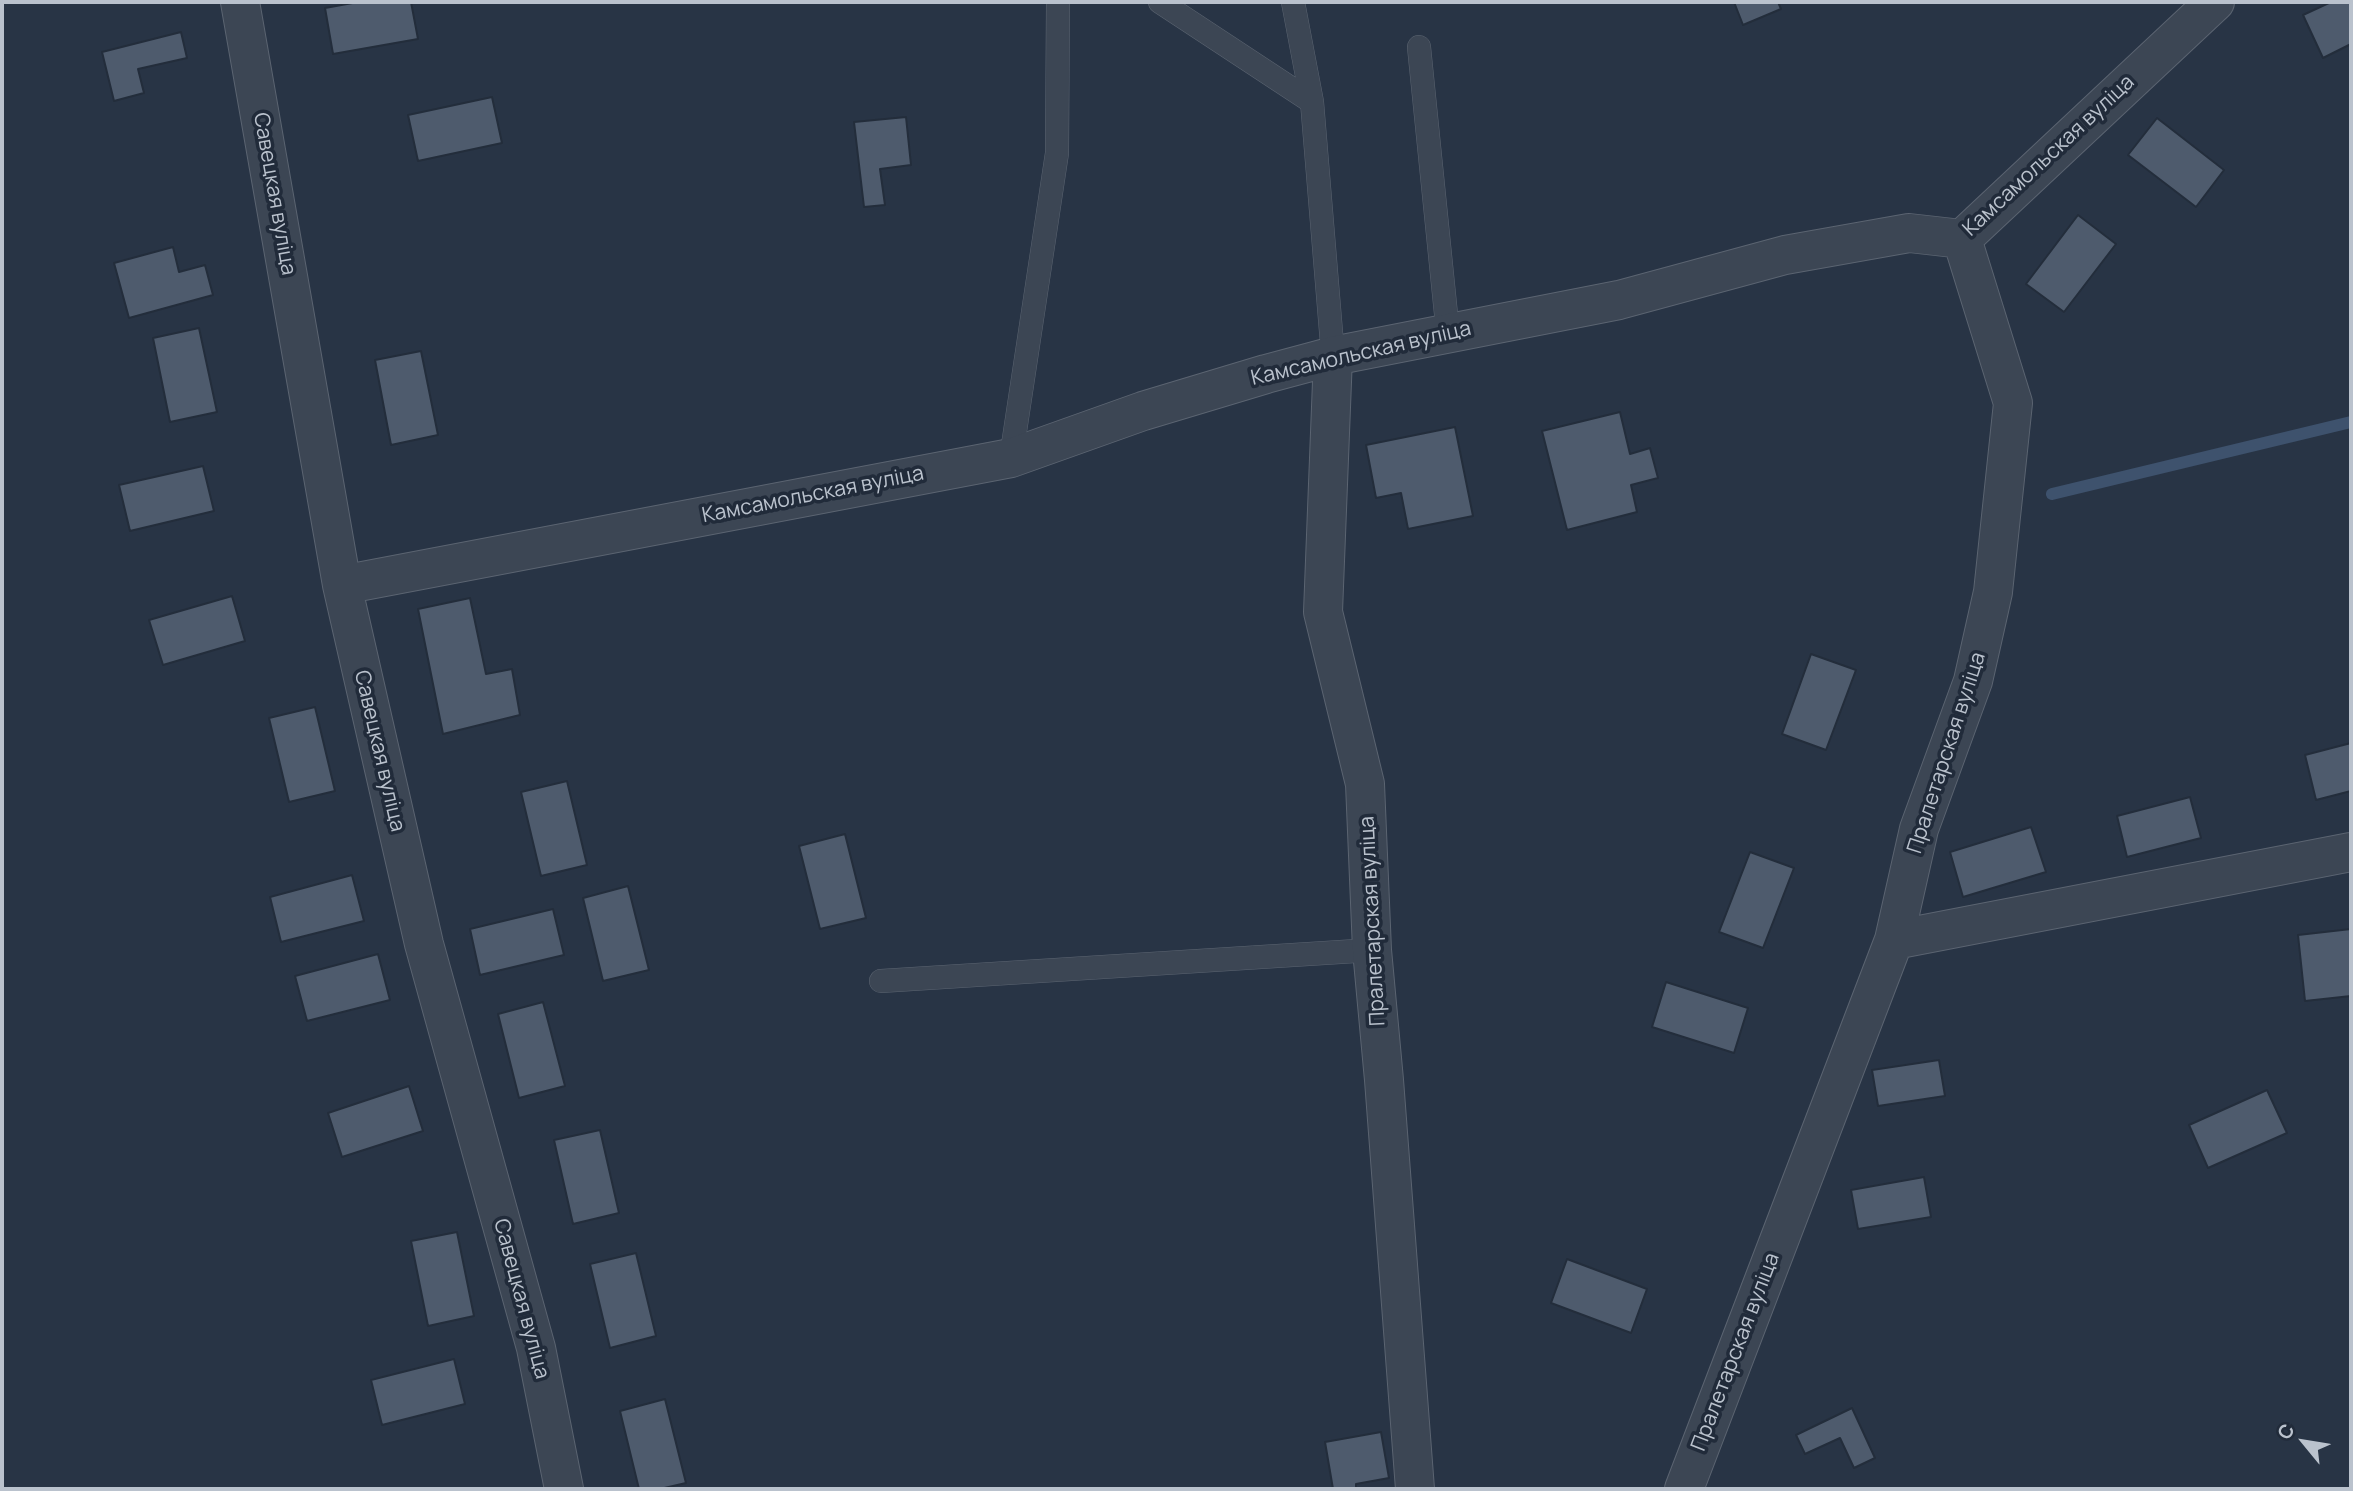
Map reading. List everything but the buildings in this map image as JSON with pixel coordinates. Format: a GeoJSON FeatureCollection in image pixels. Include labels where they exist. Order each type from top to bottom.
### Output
{"type":"FeatureCollection","features":[{"type":"Feature","properties":{"kind":"street","name":"Савецкая вуліца"},"geometry":{"type":"LineString","coordinates":[[240,2],[342,585],[424,944],[536,1348],[564,1489]]}},
{"type":"Feature","properties":{"kind":"street","name":"Камсамольская вуліца"},"geometry":{"type":"LineString","coordinates":[[342,585],[1011,458],[1143,411],[1333,356],[1619,300],[1785,255],[1909,233],[1962,239],[2215,2]]}},
{"type":"Feature","properties":{"kind":"street","name":"Пралетарская вуліца"},"geometry":{"type":"LineString","coordinates":[[1684,1489],[1894,940],[1919,829],[1973,681],[1993,592],[2013,403],[1962,239]]}},
{"type":"Feature","properties":{"kind":"street","name":"Пралетарская вуліца"},"geometry":{"type":"LineString","coordinates":[[1333,356],[1322,612],[1365,784],[1372,950],[1415,1489]]}},
{"type":"Feature","properties":{"kind":"street"},"geometry":{"type":"LineString","coordinates":[[1894,940],[2351,852]]}},
{"type":"Feature","properties":{"kind":"lane"},"geometry":{"type":"LineString","coordinates":[[1011,458],[1057,153],[1058,2]]}},
{"type":"Feature","properties":{"kind":"lane"},"geometry":{"type":"LineString","coordinates":[[1160,2],[1312,102]]}},
{"type":"Feature","properties":{"kind":"lane"},"geometry":{"type":"LineString","coordinates":[[1293,2],[1312,102],[1333,356]]}},
{"type":"Feature","properties":{"kind":"lane"},"geometry":{"type":"LineString","coordinates":[[1419,47],[1448,334]]}},
{"type":"Feature","properties":{"kind":"lane"},"geometry":{"type":"LineString","coordinates":[[881,981],[1372,950]]}},
{"type":"Feature","properties":{"kind":"waterway"},"geometry":{"type":"LineString","coordinates":[[2052,494],[2351,422]]}}]}
